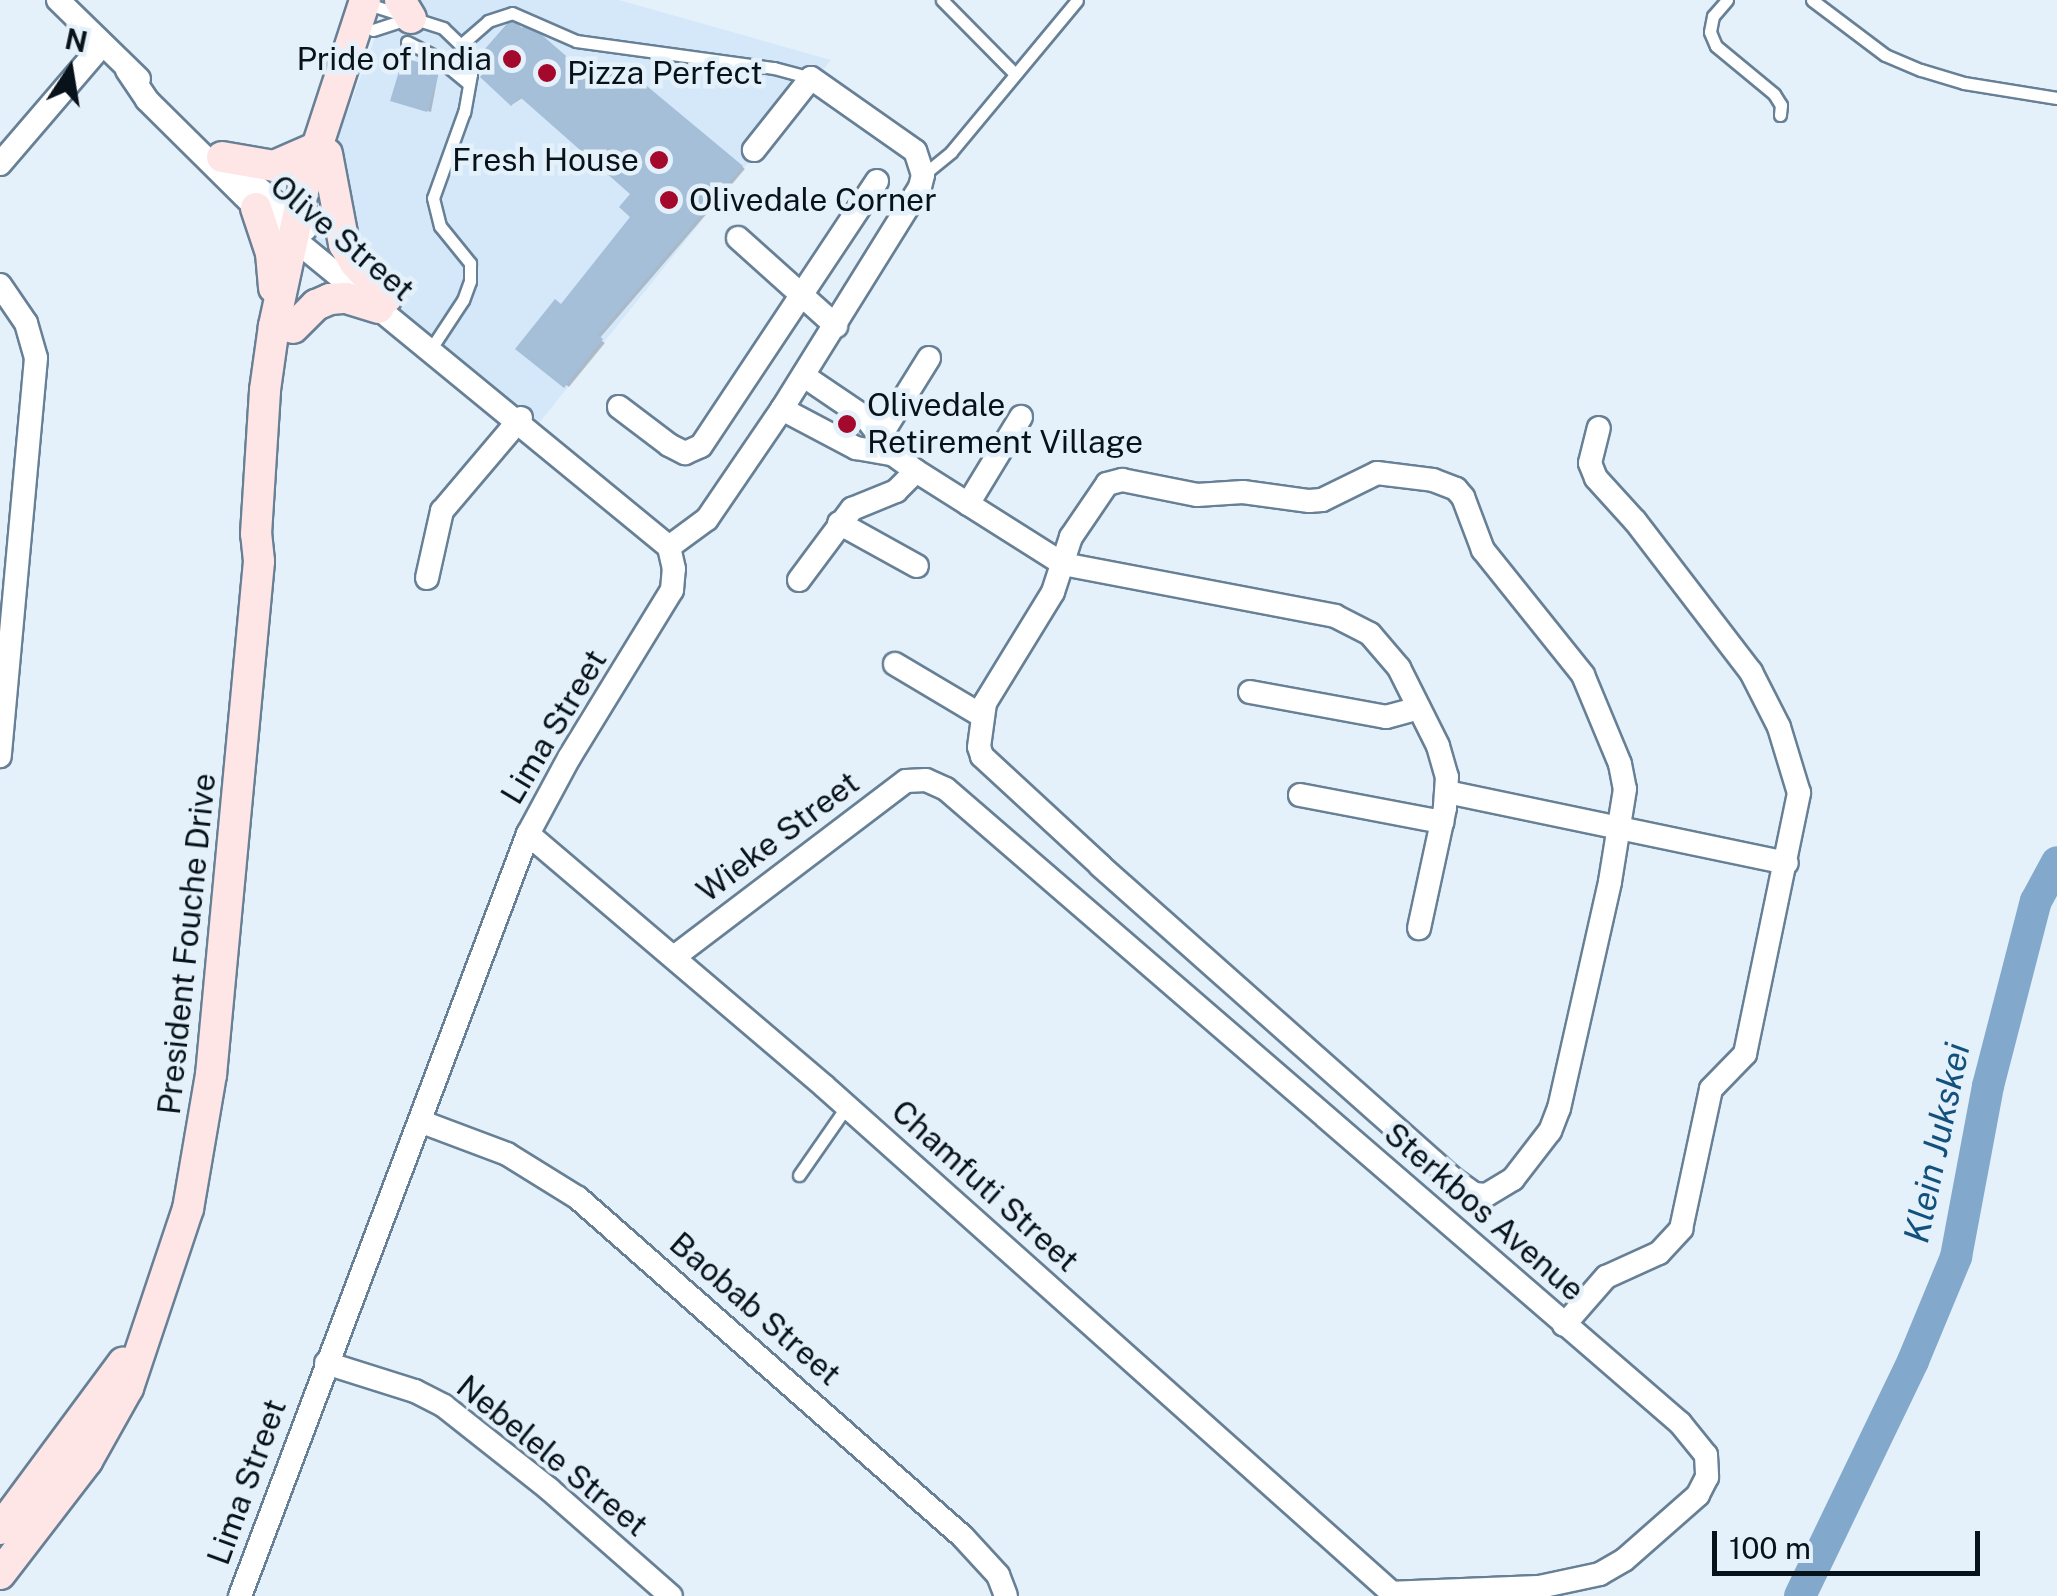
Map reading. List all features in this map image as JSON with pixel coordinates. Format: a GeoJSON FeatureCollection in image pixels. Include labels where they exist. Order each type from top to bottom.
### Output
{"type":"FeatureCollection","features":[{"type":"Feature","properties":{"kind":"street","name":"Olive Street"},"geometry":{"type":"LineString","coordinates":[[58,0],[301,236],[669,547]]}},
{"type":"Feature","properties":{"kind":"street","name":"President Fouche Drive"},"geometry":{"type":"LineString","coordinates":[[0,1574],[86,1462],[128,1388],[180,1238],[202,1144],[260,560],[268,536],[284,327],[321,151],[388,13]]}},
{"type":"Feature","properties":{"kind":"street"},"geometry":{"type":"LineString","coordinates":[[0,164],[102,45]]}},
{"type":"Feature","properties":{"kind":"street","name":"Olive Street"},"geometry":{"type":"LineString","coordinates":[[128,70],[147,100],[256,208],[301,236]]}},
{"type":"Feature","properties":{"kind":"street"},"geometry":{"type":"LineString","coordinates":[[669,547],[707,520],[836,326],[920,187],[923,174],[915,151],[811,78],[754,150]]}},
{"type":"Feature","properties":{"kind":"street"},"geometry":{"type":"LineString","coordinates":[[222,156],[274,166],[321,151],[344,244],[383,303]]}},
{"type":"Feature","properties":{"kind":"street"},"geometry":{"type":"LineString","coordinates":[[619,407],[685,453],[695,451],[707,441],[877,181]]}},
{"type":"Feature","properties":{"kind":"street"},"geometry":{"type":"LineString","coordinates":[[256,208],[273,265],[284,327],[330,299],[383,303]]}},
{"type":"Feature","properties":{"kind":"street"},"geometry":{"type":"LineString","coordinates":[[738,238],[836,326]]}},
{"type":"Feature","properties":{"kind":"street"},"geometry":{"type":"LineString","coordinates":[[0,285],[26,323],[36,358],[10,537],[0,756]]}},
{"type":"Feature","properties":{"kind":"street","name":"Olive Street"},"geometry":{"type":"LineString","coordinates":[[383,303],[436,341],[524,426]]}},
{"type":"Feature","properties":{"kind":"street"},"geometry":{"type":"LineString","coordinates":[[882,447],[929,358]]}},
{"type":"Feature","properties":{"kind":"street"},"geometry":{"type":"LineString","coordinates":[[804,376],[866,418],[882,447],[1063,564],[1356,624],[1387,652],[1444,762],[1447,792],[1419,928]]}},
{"type":"Feature","properties":{"kind":"street"},"geometry":{"type":"LineString","coordinates":[[782,409],[856,448],[882,447]]}},
{"type":"Feature","properties":{"kind":"street"},"geometry":{"type":"LineString","coordinates":[[968,504],[1021,417]]}},
{"type":"Feature","properties":{"kind":"street"},"geometry":{"type":"LineString","coordinates":[[427,578],[442,511],[524,426]]}},
{"type":"Feature","properties":{"kind":"street"},"geometry":{"type":"LineString","coordinates":[[1564,1325],[1606,1277],[1659,1254],[1681,1228],[1711,1089],[1746,1054],[1799,793],[1778,727],[1750,672],[1596,478],[1590,464],[1598,428]]}},
{"type":"Feature","properties":{"kind":"street"},"geometry":{"type":"LineString","coordinates":[[799,580],[852,509],[896,491],[916,471]]}},
{"type":"Feature","properties":{"kind":"street"},"geometry":{"type":"LineString","coordinates":[[1377,474],[1446,484],[1463,497],[1483,550],[1583,675],[1620,764],[1624,790],[1620,826],[1559,1108],[1550,1131],[1513,1179],[1499,1190],[1474,1194],[982,756],[977,734],[981,716],[1053,592],[1082,518],[1106,484],[1116,480],[1197,495],[1244,492],[1309,501],[1322,500],[1377,474]]}},
{"type":"Feature","properties":{"kind":"street"},"geometry":{"type":"LineString","coordinates":[[839,523],[917,566]]}},
{"type":"Feature","properties":{"kind":"street","name":"Lima Street"},"geometry":{"type":"LineString","coordinates":[[240,1596],[528,834],[569,758],[666,603],[674,569],[669,547]]}},
{"type":"Feature","properties":{"kind":"street"},"geometry":{"type":"LineString","coordinates":[[895,664],[981,716]]}},
{"type":"Feature","properties":{"kind":"street"},"geometry":{"type":"LineString","coordinates":[[1250,692],[1386,717],[1418,708]]}},
{"type":"Feature","properties":{"kind":"street","name":"Wieke Street"},"geometry":{"type":"LineString","coordinates":[[674,957],[883,797],[906,781],[926,780]]}},
{"type":"Feature","properties":{"kind":"street","name":"Sterkbos Avenue"},"geometry":{"type":"LineString","coordinates":[[926,780],[946,789],[986,820],[1701,1444],[1708,1466],[1703,1488],[1624,1560],[1600,1574],[1539,1586],[1389,1594]]}},
{"type":"Feature","properties":{"kind":"street"},"geometry":{"type":"LineString","coordinates":[[1447,792],[1787,863]]}},
{"type":"Feature","properties":{"kind":"street"},"geometry":{"type":"LineString","coordinates":[[1300,795],[1442,822]]}},
{"type":"Feature","properties":{"kind":"street","name":"Chamfuti Street"},"geometry":{"type":"LineString","coordinates":[[528,834],[847,1106],[1389,1594]]}},
{"type":"Feature","properties":{"kind":"street","name":"Baobab Street"},"geometry":{"type":"LineString","coordinates":[[422,1122],[507,1154],[578,1198],[962,1537],[998,1575],[1006,1596]]}},
{"type":"Feature","properties":{"kind":"street","name":"President Fouche Drive"},"geometry":{"type":"LineString","coordinates":[[0,1529],[148,1328]]}},
{"type":"Feature","properties":{"kind":"street","name":"Nebelele Street"},"geometry":{"type":"LineString","coordinates":[[326,1363],[415,1391],[444,1406],[522,1466],[670,1596]]}},
{"type":"Feature","properties":{"kind":"lane"},"geometry":{"type":"LineString","coordinates":[[942,0],[1016,74]]}},
{"type":"Feature","properties":{"kind":"lane"},"geometry":{"type":"LineString","coordinates":[[923,174],[951,152],[1077,0]]}},
{"type":"Feature","properties":{"kind":"lane"},"geometry":{"type":"LineString","coordinates":[[1727,0],[1713,16],[1710,32],[1716,46],[1774,94],[1781,105],[1780,115]]}},
{"type":"Feature","properties":{"kind":"lane"},"geometry":{"type":"LineString","coordinates":[[1812,0],[1885,56],[1964,83],[2057,98]]}},
{"type":"Feature","properties":{"kind":"lane"},"geometry":{"type":"LineString","coordinates":[[388,13],[443,28],[463,43],[468,52],[469,84],[464,112],[438,174],[434,198],[440,226],[470,263],[470,281],[463,300],[436,341]]}},
{"type":"Feature","properties":{"kind":"lane"},"geometry":{"type":"LineString","coordinates":[[388,13],[469,84]]}},
{"type":"Feature","properties":{"kind":"lane"},"geometry":{"type":"LineString","coordinates":[[463,43],[488,21],[512,13],[576,41],[774,68],[811,78]]}},
{"type":"Feature","properties":{"kind":"lane"},"geometry":{"type":"LineString","coordinates":[[799,1174],[847,1106]]}},
{"type":"Feature","properties":{"kind":"shaded area"},"geometry":{"type":"Polygon","coordinates":[[[389,0],[619,0],[831,60],[535,428],[302,235],[389,0]]]}},
{"type":"Feature","properties":{"kind":"building","name":"Olivedale Corner"},"geometry":{"type":"Polygon","coordinates":[[[512,18],[522,28],[527,22],[588,75],[601,63],[624,67],[743,166],[598,335],[603,339],[564,388],[515,349],[555,299],[561,304],[630,217],[619,207],[630,194],[520,97],[511,106],[480,77],[488,68],[477,58],[512,18]]]}},
{"type":"Feature","properties":{"kind":"building"},"geometry":{"type":"Polygon","coordinates":[[[403,58],[440,68],[427,112],[390,101],[403,58]]]}},
{"type":"Feature","properties":{"kind":"building","name":"Olivedale Retirement Village"},"geometry":{"type":"Polygon","coordinates":[[[848,409],[861,417],[847,439],[834,430],[848,409]]]}},
{"type":"Feature","properties":{"kind":"waterway","name":"Klein Jukskei"},"geometry":{"type":"LineString","coordinates":[[1800,1596],[1913,1361],[1956,1257],[1988,1086],[2036,901],[2057,862]]}},
{"type":"Feature","properties":{"kind":"place","name":"Pride of India"},"geometry":{"type":"Point","coordinates":[512,59]}},
{"type":"Feature","properties":{"kind":"place","name":"Pizza Perfect"},"geometry":{"type":"Point","coordinates":[547,73]}},
{"type":"Feature","properties":{"kind":"place","name":"Fresh House"},"geometry":{"type":"Point","coordinates":[659,160]}},
{"type":"Feature","properties":{"kind":"place","name":"Olivedale Corner"},"geometry":{"type":"Point","coordinates":[669,200]}},
{"type":"Feature","properties":{"kind":"place","name":"Olivedale Retirement Village"},"geometry":{"type":"Point","coordinates":[847,424]}}]}
